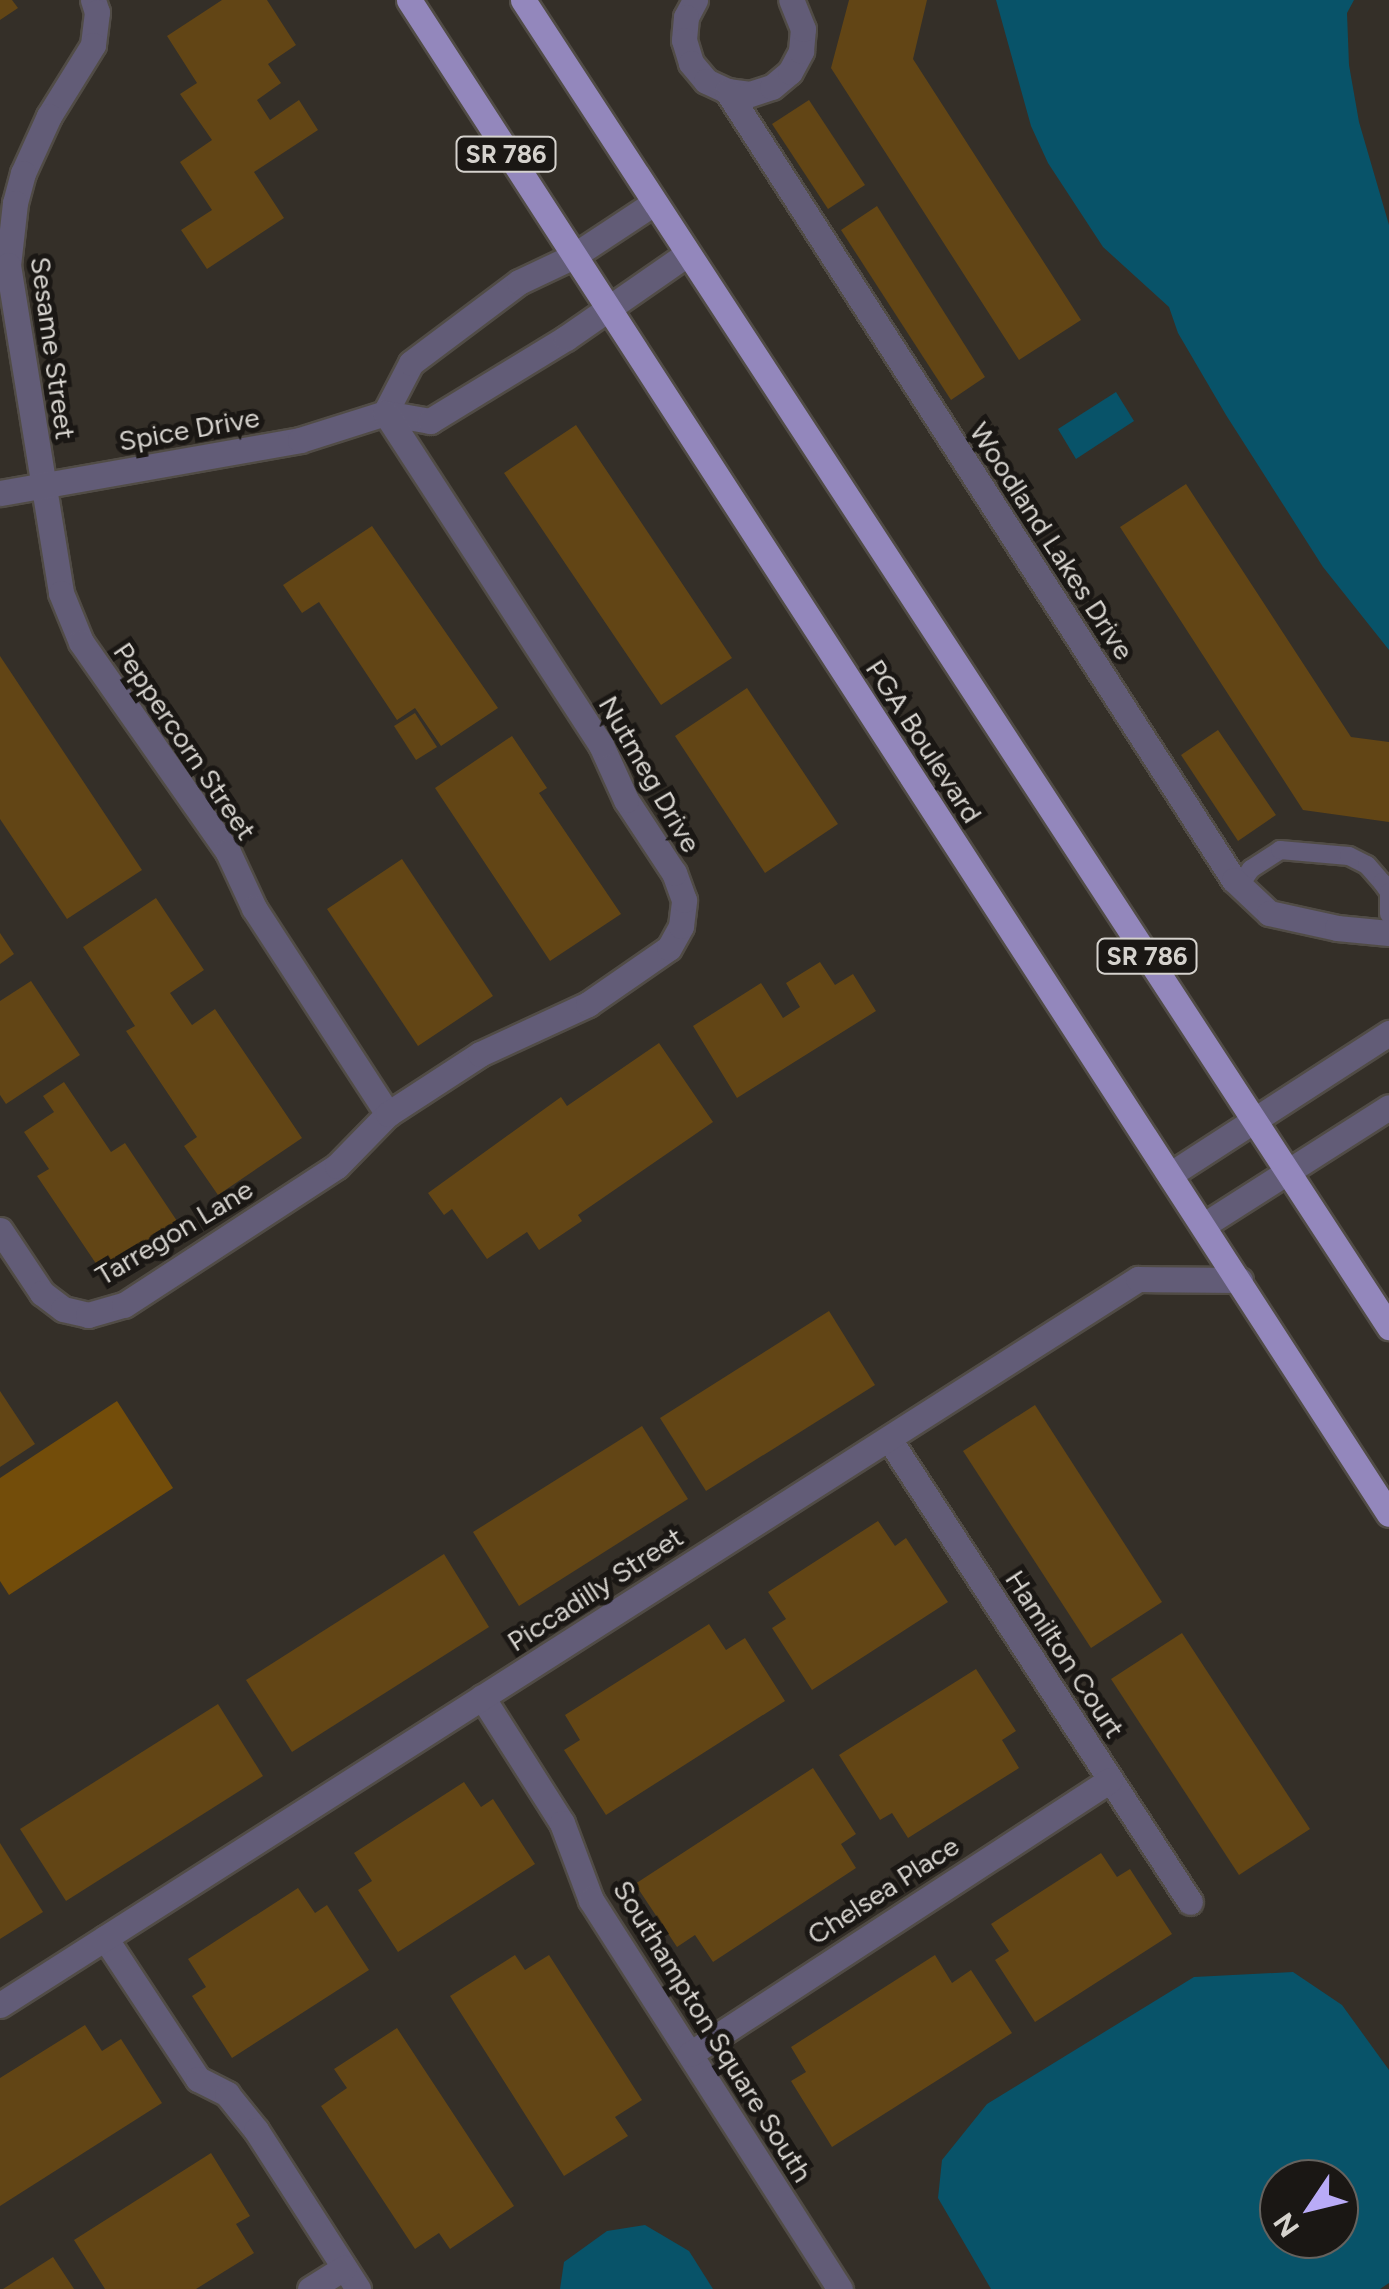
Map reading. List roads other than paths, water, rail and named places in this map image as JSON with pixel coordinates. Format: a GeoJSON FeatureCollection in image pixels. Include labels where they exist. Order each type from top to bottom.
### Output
{"type":"FeatureCollection","features":[{"type":"Feature","properties":{"kind":"main road","name":"PGA Boulevard"},"geometry":{"type":"LineString","coordinates":[[408,0],[1389,1514]]}},
{"type":"Feature","properties":{"kind":"main road","name":"SR 786"},"geometry":{"type":"LineString","coordinates":[[523,0],[1389,1328]]}},
{"type":"Feature","properties":{"kind":"street","name":"Sesame Street"},"geometry":{"type":"LineString","coordinates":[[42,485],[9,293],[10,234],[35,144],[93,45],[97,12],[93,0]]}},
{"type":"Feature","properties":{"kind":"street","name":"Woodland Lakes Drive"},"geometry":{"type":"LineString","coordinates":[[696,0],[686,16],[684,40],[691,62],[706,81],[727,92],[1239,886],[1269,913],[1338,928],[1389,933]]}},
{"type":"Feature","properties":{"kind":"street"},"geometry":{"type":"LineString","coordinates":[[727,92],[761,90],[790,72],[802,51],[803,29],[792,0]]}},
{"type":"Feature","properties":{"kind":"street"},"geometry":{"type":"LineString","coordinates":[[385,413],[410,363],[519,282],[572,257],[654,202]]}},
{"type":"Feature","properties":{"kind":"street","name":"Spice Drive"},"geometry":{"type":"LineString","coordinates":[[0,493],[300,440],[385,413],[430,421],[566,338],[687,254]]}},
{"type":"Feature","properties":{"kind":"street","name":"Nutmeg Drive"},"geometry":{"type":"LineString","coordinates":[[385,413],[601,745],[626,800],[674,873],[684,900],[681,926],[669,948],[588,1004],[480,1054],[388,1114]]}},
{"type":"Feature","properties":{"kind":"street","name":"Peppercorn Street"},"geometry":{"type":"LineString","coordinates":[[42,485],[61,593],[81,642],[140,733],[179,778],[208,822],[254,908],[388,1114]]}},
{"type":"Feature","properties":{"kind":"street"},"geometry":{"type":"LineString","coordinates":[[1171,1174],[1389,1032]]}},
{"type":"Feature","properties":{"kind":"street"},"geometry":{"type":"LineString","coordinates":[[1204,1225],[1389,1107]]}},
{"type":"Feature","properties":{"kind":"street","name":"Tarregon Lane"},"geometry":{"type":"LineString","coordinates":[[0,1230],[42,1294],[62,1309],[88,1315],[124,1305],[337,1166],[388,1114]]}},
{"type":"Feature","properties":{"kind":"street","name":"Piccadilly Street"},"geometry":{"type":"LineString","coordinates":[[0,2005],[1138,1280],[1240,1280]]}},
{"type":"Feature","properties":{"kind":"street","name":"Hamilton Court"},"geometry":{"type":"LineString","coordinates":[[889,1439],[1190,1902]]}},
{"type":"Feature","properties":{"kind":"street","name":"Southampton Square South"},"geometry":{"type":"LineString","coordinates":[[482,1697],[562,1823],[591,1900],[840,2289]]}},
{"type":"Feature","properties":{"kind":"street","name":"Chelsea Place"},"geometry":{"type":"LineString","coordinates":[[690,2054],[1110,1780]]}},
{"type":"Feature","properties":{"kind":"street"},"geometry":{"type":"LineString","coordinates":[[105,1938],[198,2079],[227,2094],[256,2130],[351,2278],[310,2289]]}},
{"type":"Feature","properties":{"kind":"lane"},"geometry":{"type":"LineString","coordinates":[[1239,886],[1252,869],[1280,850],[1349,856],[1367,866],[1389,892],[1389,914]]}},
{"type":"Feature","properties":{"kind":"water"},"geometry":{"type":"Polygon","coordinates":[[[996,0],[1354,0],[1347,13],[1349,65],[1359,122],[1389,225],[1389,650],[1323,567],[1226,415],[1178,333],[1169,307],[1103,247],[1048,163],[1031,126],[996,0]]]}},
{"type":"Feature","properties":{"kind":"water"},"geometry":{"type":"Polygon","coordinates":[[[1116,392],[1134,421],[1076,459],[1058,429],[1116,392]]]}},
{"type":"Feature","properties":{"kind":"water"},"geometry":{"type":"Polygon","coordinates":[[[1293,1972],[1342,2005],[1389,2070],[1389,2283],[1380,2289],[991,2289],[938,2198],[942,2160],[987,2104],[1194,1977],[1293,1972]]]}},
{"type":"Feature","properties":{"kind":"water"},"geometry":{"type":"Polygon","coordinates":[[[645,2225],[689,2251],[713,2289],[560,2289],[564,2262],[607,2231],[645,2225]]]}}]}
